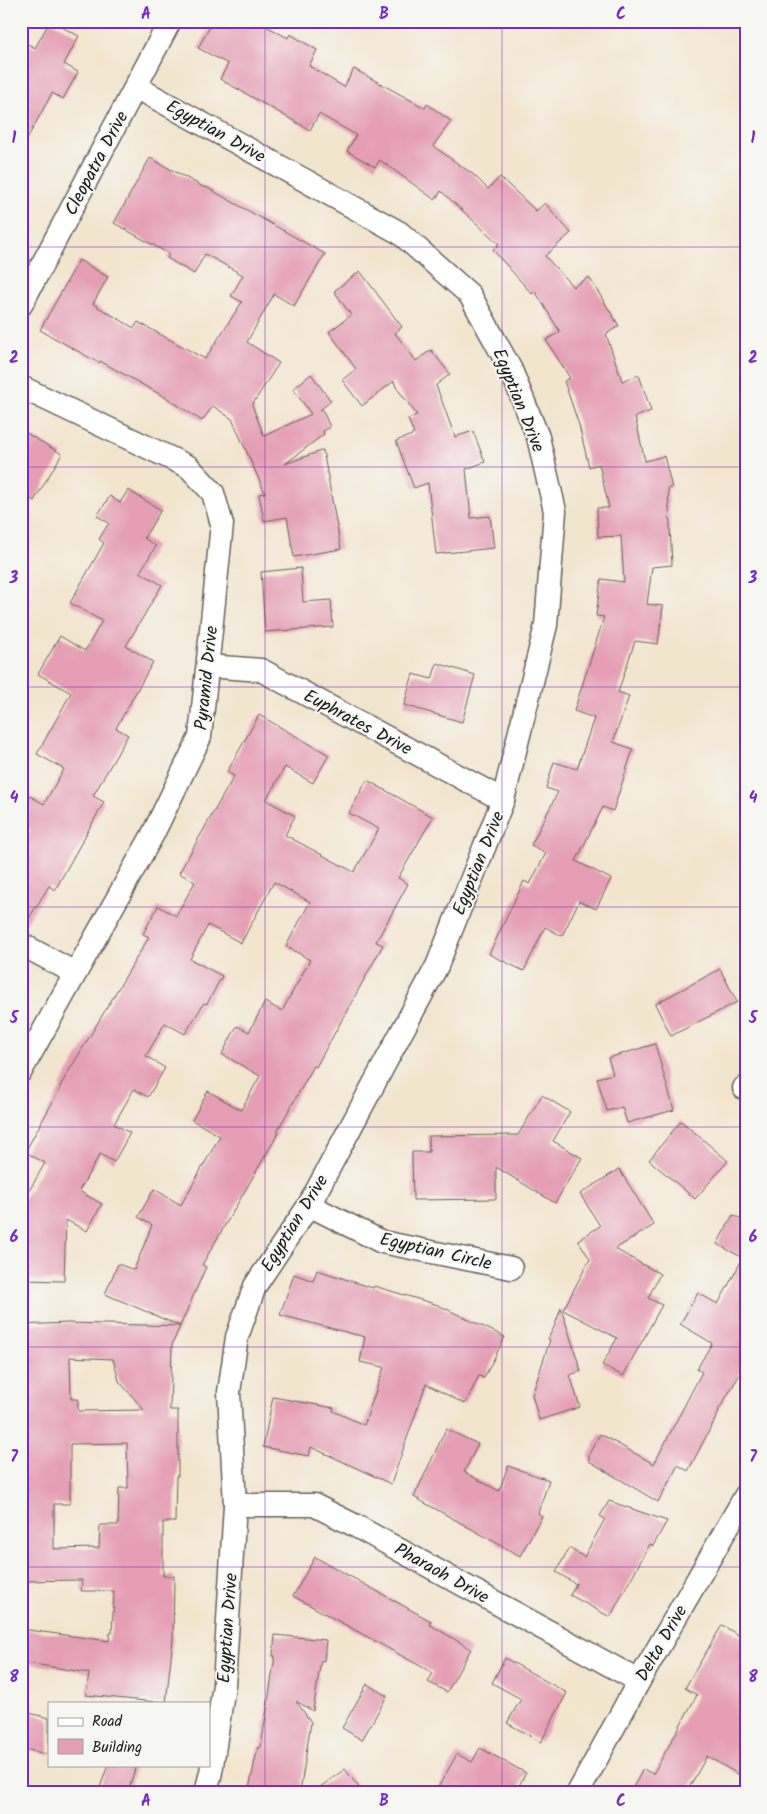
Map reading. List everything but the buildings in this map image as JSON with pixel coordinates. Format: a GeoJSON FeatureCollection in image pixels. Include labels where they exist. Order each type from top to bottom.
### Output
{"type":"FeatureCollection","features":[{"type":"Feature","properties":{"kind":"street","name":"Cleopatra Drive"},"geometry":{"type":"LineString","coordinates":[[21,305],[170,21]]}},
{"type":"Feature","properties":{"kind":"street","name":"Egyptian Drive"},"geometry":{"type":"LineString","coordinates":[[136,87],[400,233],[470,295],[511,370],[538,438],[555,511],[546,624],[503,800],[437,966],[309,1205],[255,1286],[237,1337],[230,1392],[235,1505],[224,1685],[206,1793]]}},
{"type":"Feature","properties":{"kind":"street","name":"Pyramid Drive"},"geometry":{"type":"LineString","coordinates":[[21,386],[189,467],[213,492],[222,524],[200,737],[152,836],[21,1071]]}},
{"type":"Feature","properties":{"kind":"street","name":"Euphrates Drive"},"geometry":{"type":"LineString","coordinates":[[208,666],[261,670],[503,800]]}},
{"type":"Feature","properties":{"kind":"street"},"geometry":{"type":"LineString","coordinates":[[21,944],[75,973]]}},
{"type":"Feature","properties":{"kind":"street","name":"Egyptian Circle"},"geometry":{"type":"LineString","coordinates":[[309,1205],[382,1242],[511,1268]]}},
{"type":"Feature","properties":{"kind":"street","name":"Delta Drive"},"geometry":{"type":"LineString","coordinates":[[578,1793],[639,1681],[746,1495]]}},
{"type":"Feature","properties":{"kind":"street","name":"Pharaoh Drive"},"geometry":{"type":"LineString","coordinates":[[235,1505],[314,1505],[639,1681]]}}]}
